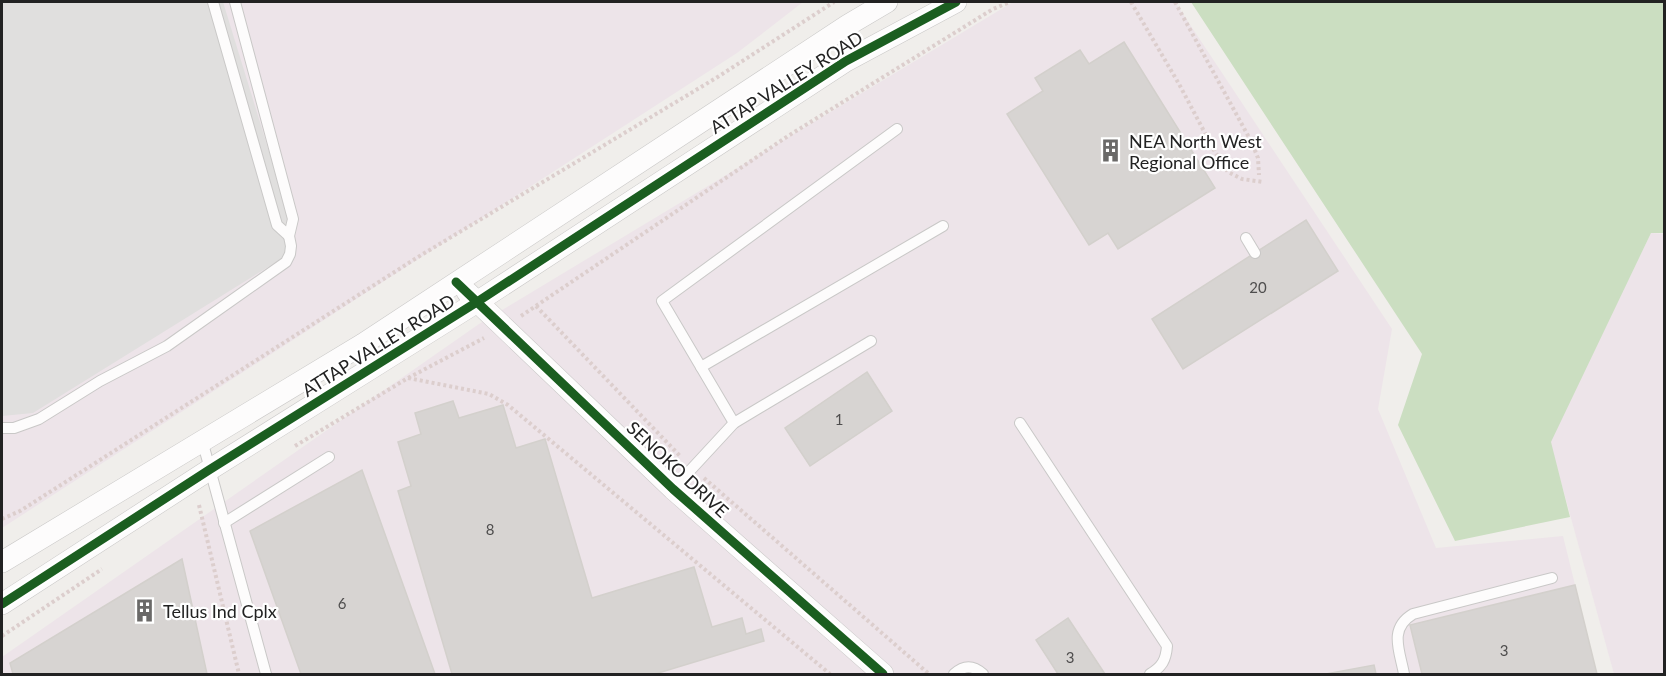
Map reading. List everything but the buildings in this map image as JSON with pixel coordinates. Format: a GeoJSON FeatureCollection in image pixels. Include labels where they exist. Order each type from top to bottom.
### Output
{"type":"FeatureCollection","features":[{"type":"Feature","properties":{"kind":"street","name":"ATTAP VALLEY ROAD"},"geometry":{"type":"LineString","coordinates":[[2,562],[363,344],[848,25],[887,2]]}},
{"type":"Feature","properties":{"kind":"street","name":"ATTAP VALLEY ROAD"},"geometry":{"type":"LineString","coordinates":[[2,604],[209,470],[477,302],[846,61],[956,2]]}},
{"type":"Feature","properties":{"kind":"street","name":"SENOKO DRIVE"},"geometry":{"type":"LineString","coordinates":[[456,282],[673,489],[883,675]]}},
{"type":"Feature","properties":{"kind":"lane"},"geometry":{"type":"LineString","coordinates":[[213,2],[277,225],[289,236]]}},
{"type":"Feature","properties":{"kind":"lane"},"geometry":{"type":"LineString","coordinates":[[2,428],[14,428],[39,419],[100,381],[167,346],[286,262],[291,246],[289,236],[293,219],[235,2]]}},
{"type":"Feature","properties":{"kind":"lane"},"geometry":{"type":"LineString","coordinates":[[734,423],[662,301],[897,129]]}},
{"type":"Feature","properties":{"kind":"lane"},"geometry":{"type":"LineString","coordinates":[[701,367],[943,226]]}},
{"type":"Feature","properties":{"kind":"lane"},"geometry":{"type":"LineString","coordinates":[[1246,238],[1255,253]]}},
{"type":"Feature","properties":{"kind":"lane"},"geometry":{"type":"LineString","coordinates":[[673,489],[734,423],[871,341]]}},
{"type":"Feature","properties":{"kind":"lane"},"geometry":{"type":"LineString","coordinates":[[1020,423],[1167,646],[1161,668],[1150,675]]}},
{"type":"Feature","properties":{"kind":"lane"},"geometry":{"type":"LineString","coordinates":[[202,440],[266,675]]}},
{"type":"Feature","properties":{"kind":"lane"},"geometry":{"type":"LineString","coordinates":[[224,523],[329,457]]}},
{"type":"Feature","properties":{"kind":"lane"},"geometry":{"type":"LineString","coordinates":[[1404,675],[1397,631],[1405,618],[1552,578]]}},
{"type":"Feature","properties":{"kind":"lane"},"geometry":{"type":"LineString","coordinates":[[954,675],[960,669],[968,666],[977,669],[983,675]]}},
{"type":"Feature","properties":{"kind":"path"},"geometry":{"type":"LineString","coordinates":[[2,519],[20,511],[418,257],[716,78],[834,2]]}},
{"type":"Feature","properties":{"kind":"path"},"geometry":{"type":"LineString","coordinates":[[1131,2],[1179,84],[1215,153],[1228,172],[1242,178],[1263,182]]}},
{"type":"Feature","properties":{"kind":"path"},"geometry":{"type":"LineString","coordinates":[[1175,2],[1251,141],[1258,158],[1259,175]]}},
{"type":"Feature","properties":{"kind":"path"},"geometry":{"type":"LineString","coordinates":[[536,306],[692,468],[929,675]]}},
{"type":"Feature","properties":{"kind":"path"},"geometry":{"type":"LineString","coordinates":[[408,378],[489,394],[508,405],[830,675]]}},
{"type":"Feature","properties":{"kind":"path"},"geometry":{"type":"LineString","coordinates":[[199,505],[239,675]]}},
{"type":"Feature","properties":{"kind":"shaded area"},"geometry":{"type":"Polygon","coordinates":[[[2,2],[803,2],[737,53],[2,528],[2,2]]]}},
{"type":"Feature","properties":{"kind":"shaded area"},"geometry":{"type":"Polygon","coordinates":[[[2,2],[223,2],[294,233],[286,256],[33,413],[2,416],[2,2]]]}},
{"type":"Feature","properties":{"kind":"shaded area"},"geometry":{"type":"Polygon","coordinates":[[[1013,2],[1175,2],[1392,329],[1378,409],[1436,548],[1563,536],[1597,674],[2,674],[2,657],[479,324],[1013,2]]]}},
{"type":"Feature","properties":{"kind":"shaded area"},"geometry":{"type":"Polygon","coordinates":[[[1651,233],[1664,234],[1664,674],[1614,674],[1550,442],[1651,233]]]}},
{"type":"Feature","properties":{"kind":"green space"},"geometry":{"type":"Polygon","coordinates":[[[1191,2],[1664,2],[1664,233],[1651,233],[1551,442],[1570,517],[1455,541],[1398,425],[1422,354],[1191,2]]]}},
{"type":"Feature","properties":{"kind":"cycle path"},"geometry":{"type":"LineString","coordinates":[[2,604],[209,470],[477,302],[846,61],[956,2]]}},
{"type":"Feature","properties":{"kind":"cycle path"},"geometry":{"type":"LineString","coordinates":[[456,282],[673,489],[883,674]]}},
{"type":"Feature","properties":{"kind":"place","name":"NEA North West Regional Office"},"geometry":{"type":"Point","coordinates":[1111,151]}},
{"type":"Feature","properties":{"kind":"place","name":"Tellus Ind Cplx"},"geometry":{"type":"Point","coordinates":[145,611]}}]}
